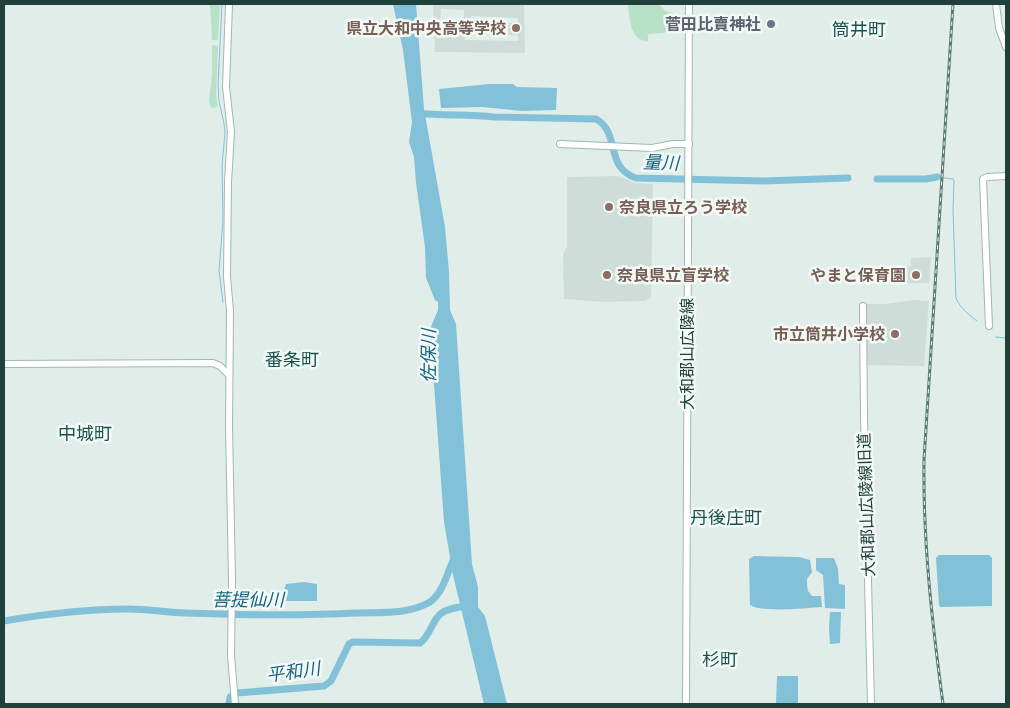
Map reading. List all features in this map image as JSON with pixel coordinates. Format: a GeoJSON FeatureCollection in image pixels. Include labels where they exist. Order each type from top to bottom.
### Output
{"type":"FeatureCollection","features":[{"type":"Feature","properties":{"kind":"street"},"geometry":{"type":"LineString","coordinates":[[229,4],[226,96],[231,132],[228,182],[227,277],[230,311],[232,623],[235,704]]}},
{"type":"Feature","properties":{"kind":"street","name":"大和郡山広陵線"},"geometry":{"type":"LineString","coordinates":[[686,704],[689,4]]}},
{"type":"Feature","properties":{"kind":"street"},"geometry":{"type":"LineString","coordinates":[[996,4],[999,28],[1006,47]]}},
{"type":"Feature","properties":{"kind":"street"},"geometry":{"type":"LineString","coordinates":[[560,144],[652,148],[673,144],[689,144]]}},
{"type":"Feature","properties":{"kind":"street"},"geometry":{"type":"LineString","coordinates":[[989,326],[983,181],[985,177],[1006,176]]}},
{"type":"Feature","properties":{"kind":"street","name":"大和郡山広陵線旧道"},"geometry":{"type":"LineString","coordinates":[[863,306],[872,704]]}},
{"type":"Feature","properties":{"kind":"street"},"geometry":{"type":"LineString","coordinates":[[4,364],[213,363],[220,366],[229,375]]}},
{"type":"Feature","properties":{"kind":"shaded area","name":"県立大和中央高等学校"},"geometry":{"type":"Polygon","coordinates":[[[433,4],[524,4],[525,53],[435,52],[433,4]],[[441,9],[440,26],[447,26],[447,29],[474,29],[474,34],[465,34],[465,40],[518,41],[518,35],[508,35],[508,23],[518,23],[518,18],[471,16],[470,22],[475,22],[474,27],[472,27],[471,23],[470,27],[466,27],[466,23],[464,23],[464,10],[441,9]]]}},
{"type":"Feature","properties":{"kind":"shaded area","name":"県立大和中央高等学校"},"geometry":{"type":"Polygon","coordinates":[[[481,22],[506,23],[506,26],[503,26],[505,35],[481,34],[481,22]]]}},
{"type":"Feature","properties":{"kind":"shaded area"},"geometry":{"type":"Polygon","coordinates":[[[618,176],[635,183],[653,184],[651,298],[644,301],[602,302],[564,299],[563,254],[567,247],[567,177],[618,176]]]}},
{"type":"Feature","properties":{"kind":"shaded area","name":"やまと保育園"},"geometry":{"type":"Polygon","coordinates":[[[931,257],[929,283],[903,283],[903,267],[911,266],[911,258],[931,257]]]}},
{"type":"Feature","properties":{"kind":"shaded area","name":"市立筒井小学校"},"geometry":{"type":"Polygon","coordinates":[[[914,300],[929,301],[924,366],[864,365],[866,304],[885,304],[914,300]]]}},
{"type":"Feature","properties":{"kind":"green space"},"geometry":{"type":"Polygon","coordinates":[[[210,4],[220,4],[218,40],[212,40],[210,4]]]}},
{"type":"Feature","properties":{"kind":"green space"},"geometry":{"type":"Polygon","coordinates":[[[628,4],[659,4],[665,11],[673,13],[674,26],[664,33],[648,34],[648,42],[642,40],[637,37],[630,22],[628,4]]]}},
{"type":"Feature","properties":{"kind":"green space"},"geometry":{"type":"Polygon","coordinates":[[[212,45],[218,46],[216,96],[218,107],[211,108],[209,101],[212,74],[212,45]]]}},
{"type":"Feature","properties":{"kind":"water"},"geometry":{"type":"Polygon","coordinates":[[[393,4],[416,4],[424,109],[445,227],[450,310],[456,324],[472,564],[478,587],[478,607],[485,616],[507,704],[484,704],[453,575],[444,522],[430,329],[438,310],[438,302],[435,300],[426,278],[425,247],[414,157],[409,142],[412,122],[403,50],[393,4]]]}},
{"type":"Feature","properties":{"kind":"water"},"geometry":{"type":"Polygon","coordinates":[[[489,84],[557,88],[556,110],[521,111],[482,107],[441,108],[439,89],[489,84]]]}},
{"type":"Feature","properties":{"kind":"water"},"geometry":{"type":"Polygon","coordinates":[[[939,555],[989,555],[992,558],[992,606],[940,607],[936,558],[939,555]]]}},
{"type":"Feature","properties":{"kind":"water"},"geometry":{"type":"Polygon","coordinates":[[[754,556],[799,557],[810,560],[812,572],[807,579],[808,591],[812,596],[821,596],[822,607],[764,609],[750,605],[749,559],[754,556]]]}},
{"type":"Feature","properties":{"kind":"water"},"geometry":{"type":"Polygon","coordinates":[[[816,558],[834,558],[838,569],[839,584],[845,585],[845,609],[825,608],[823,575],[816,570],[816,558]]]}},
{"type":"Feature","properties":{"kind":"water"},"geometry":{"type":"Polygon","coordinates":[[[304,582],[317,584],[317,601],[283,601],[282,597],[286,584],[304,582]]]}},
{"type":"Feature","properties":{"kind":"water"},"geometry":{"type":"Polygon","coordinates":[[[830,612],[841,612],[840,643],[830,644],[830,612]]]}},
{"type":"Feature","properties":{"kind":"water"},"geometry":{"type":"Polygon","coordinates":[[[777,676],[798,676],[798,704],[776,704],[777,676]]]}},
{"type":"Feature","properties":{"kind":"waterway"},"geometry":{"type":"LineString","coordinates":[[222,4],[218,85],[225,133],[222,165],[223,220],[219,271],[223,302]]}},
{"type":"Feature","properties":{"kind":"waterway","name":"量川"},"geometry":{"type":"LineString","coordinates":[[417,113],[596,119],[604,125],[620,166],[626,173],[636,178],[764,181],[848,178]]}},
{"type":"Feature","properties":{"kind":"waterway","name":"量川"},"geometry":{"type":"LineString","coordinates":[[937,177],[953,179],[954,181],[956,298],[962,308],[977,321]]}},
{"type":"Feature","properties":{"kind":"waterway","name":"量川"},"geometry":{"type":"LineString","coordinates":[[877,179],[926,179],[937,177]]}},
{"type":"Feature","properties":{"kind":"waterway","name":"量川"},"geometry":{"type":"LineString","coordinates":[[996,337],[1006,338]]}},
{"type":"Feature","properties":{"kind":"waterway","name":"菩提仙川"},"geometry":{"type":"LineString","coordinates":[[4,621],[66,612],[112,609],[270,615],[403,611],[421,606],[435,598],[442,587],[455,556]]}},
{"type":"Feature","properties":{"kind":"waterway","name":"平和川"},"geometry":{"type":"LineString","coordinates":[[229,704],[230,697],[237,693],[324,686],[331,681],[349,644],[353,642],[420,643],[427,636],[434,622],[441,614],[450,609],[466,606],[466,603]]}},
{"type":"Feature","properties":{"kind":"railway"},"geometry":{"type":"LineString","coordinates":[[943,704],[929,582],[925,522],[924,460],[953,4]]}},
{"type":"Feature","properties":{"kind":"place","name":"菅田比賣神社"},"geometry":{"type":"Point","coordinates":[771,24]}},
{"type":"Feature","properties":{"kind":"place","name":"県立大和中央高等学校"},"geometry":{"type":"Point","coordinates":[516,28]}},
{"type":"Feature","properties":{"kind":"place","name":"奈良県立ろう学校"},"geometry":{"type":"Point","coordinates":[609,207]}},
{"type":"Feature","properties":{"kind":"place","name":"奈良県立盲学校"},"geometry":{"type":"Point","coordinates":[607,275]}},
{"type":"Feature","properties":{"kind":"place","name":"やまと保育園"},"geometry":{"type":"Point","coordinates":[916,275]}},
{"type":"Feature","properties":{"kind":"place","name":"市立筒井小学校"},"geometry":{"type":"Point","coordinates":[895,334]}},
{"type":"Feature","properties":{"kind":"district","name":"筒井町"},"geometry":{"type":"Point","coordinates":[859,29]}},
{"type":"Feature","properties":{"kind":"district","name":"番条町"},"geometry":{"type":"Point","coordinates":[292,359]}},
{"type":"Feature","properties":{"kind":"district","name":"中城町"},"geometry":{"type":"Point","coordinates":[85,433]}},
{"type":"Feature","properties":{"kind":"district","name":"丹後庄町"},"geometry":{"type":"Point","coordinates":[726,517]}},
{"type":"Feature","properties":{"kind":"district","name":"杉町"},"geometry":{"type":"Point","coordinates":[720,659]}},
{"type":"Feature","properties":{"kind":"water label","name":"佐保川"},"geometry":{"type":"Point","coordinates":[428,356]}}]}
